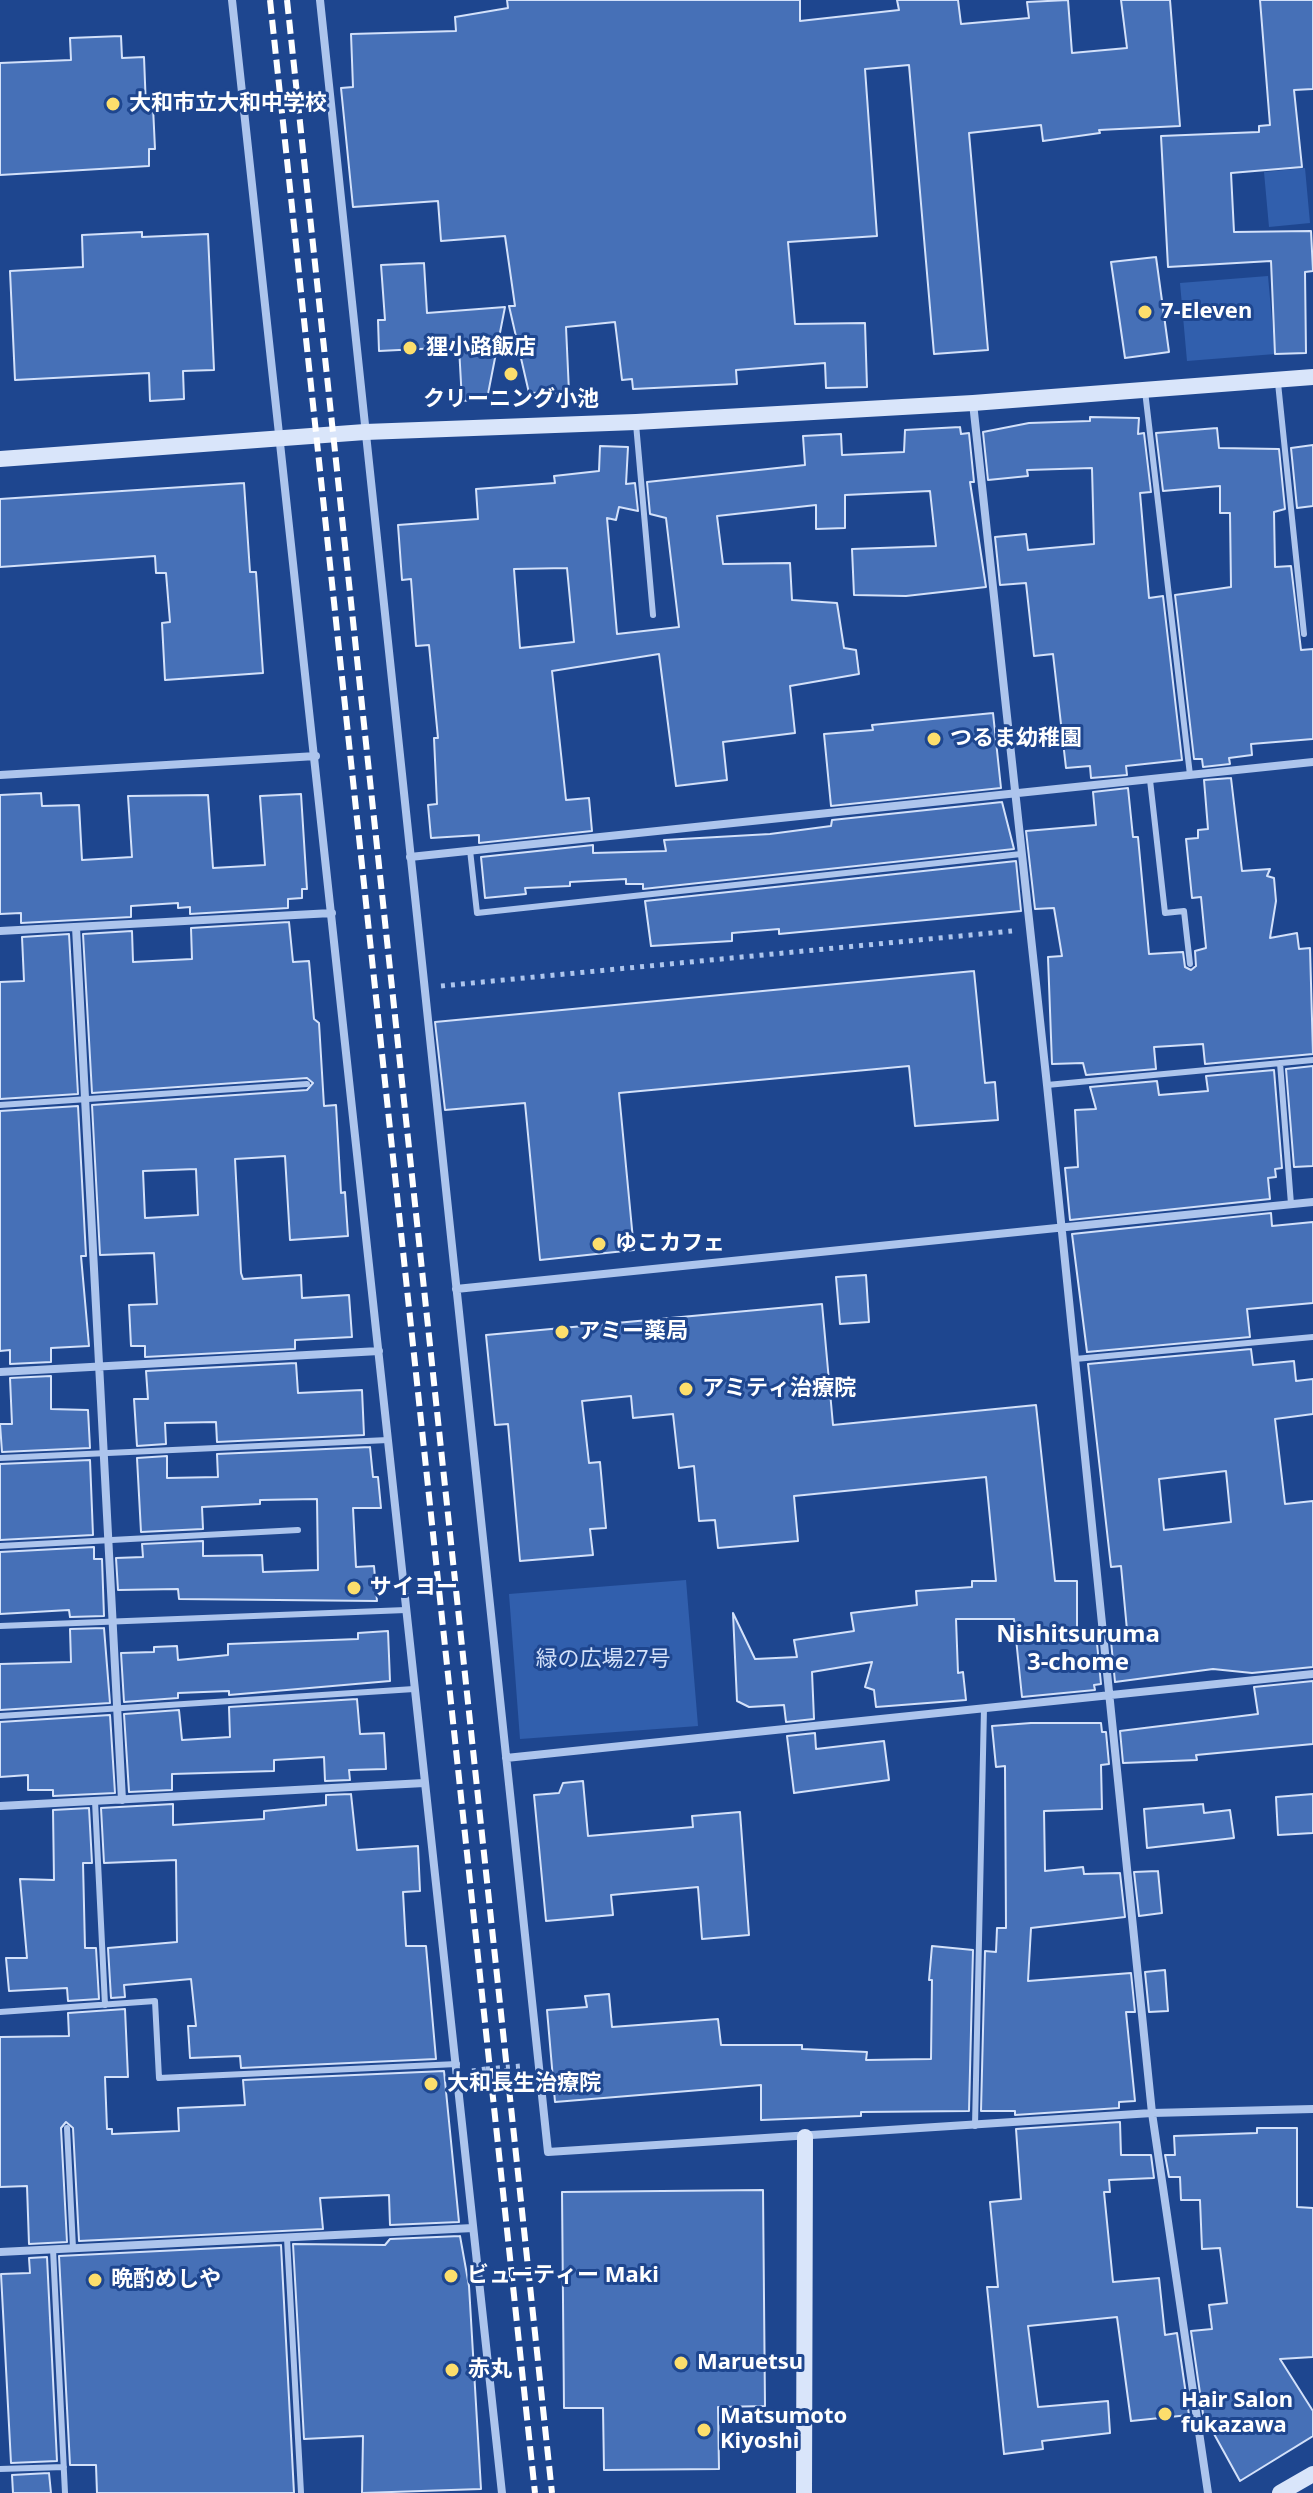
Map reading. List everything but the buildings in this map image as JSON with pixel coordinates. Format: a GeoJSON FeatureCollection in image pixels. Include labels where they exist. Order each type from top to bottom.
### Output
{"type":"FeatureCollection","features":[{"type":"Feature","properties":{"kind":"street"},"geometry":{"type":"LineString","coordinates":[[232,0],[502,2493]]}},
{"type":"Feature","properties":{"kind":"street"},"geometry":{"type":"LineString","coordinates":[[320,0],[548,2152],[1152,2113],[1313,2109]]}},
{"type":"Feature","properties":{"kind":"street"},"geometry":{"type":"LineString","coordinates":[[0,459],[365,432],[636,422],[973,403],[1313,377]]}},
{"type":"Feature","properties":{"kind":"street"},"geometry":{"type":"LineString","coordinates":[[973,403],[1047,1085],[1152,2113],[1208,2493]]}},
{"type":"Feature","properties":{"kind":"street"},"geometry":{"type":"LineString","coordinates":[[0,775],[316,756]]}},
{"type":"Feature","properties":{"kind":"street"},"geometry":{"type":"LineString","coordinates":[[410,857],[1313,762]]}},
{"type":"Feature","properties":{"kind":"street"},"geometry":{"type":"LineString","coordinates":[[0,931],[332,913]]}},
{"type":"Feature","properties":{"kind":"street"},"geometry":{"type":"LineString","coordinates":[[76,927],[122,1800]]}},
{"type":"Feature","properties":{"kind":"street"},"geometry":{"type":"LineString","coordinates":[[456,1289],[1313,1202]]}},
{"type":"Feature","properties":{"kind":"street"},"geometry":{"type":"LineString","coordinates":[[0,1372],[379,1351]]}},
{"type":"Feature","properties":{"kind":"street"},"geometry":{"type":"LineString","coordinates":[[506,1758],[1313,1674]]}},
{"type":"Feature","properties":{"kind":"street"},"geometry":{"type":"LineString","coordinates":[[0,1806],[424,1783]]}},
{"type":"Feature","properties":{"kind":"street"},"geometry":{"type":"LineString","coordinates":[[804,2493],[805,2137]]}},
{"type":"Feature","properties":{"kind":"street"},"geometry":{"type":"LineString","coordinates":[[0,2252],[473,2228]]}},
{"type":"Feature","properties":{"kind":"street"},"geometry":{"type":"LineString","coordinates":[[1280,2493],[1313,2474]]}},
{"type":"Feature","properties":{"kind":"lane"},"geometry":{"type":"LineString","coordinates":[[1277,379],[1304,634]]}},
{"type":"Feature","properties":{"kind":"lane"},"geometry":{"type":"LineString","coordinates":[[1145,391],[1190,775]]}},
{"type":"Feature","properties":{"kind":"lane"},"geometry":{"type":"LineString","coordinates":[[636,422],[653,615]]}},
{"type":"Feature","properties":{"kind":"lane"},"geometry":{"type":"LineString","coordinates":[[1150,780],[1165,913],[1184,911],[1190,964]]}},
{"type":"Feature","properties":{"kind":"lane"},"geometry":{"type":"LineString","coordinates":[[470,850],[477,913],[1021,854]]}},
{"type":"Feature","properties":{"kind":"lane"},"geometry":{"type":"LineString","coordinates":[[1047,1085],[1313,1060]]}},
{"type":"Feature","properties":{"kind":"lane"},"geometry":{"type":"LineString","coordinates":[[1280,1063],[1291,1204]]}},
{"type":"Feature","properties":{"kind":"lane"},"geometry":{"type":"LineString","coordinates":[[0,1105],[307,1084]]}},
{"type":"Feature","properties":{"kind":"lane"},"geometry":{"type":"LineString","coordinates":[[1075,1359],[1313,1337]]}},
{"type":"Feature","properties":{"kind":"lane"},"geometry":{"type":"LineString","coordinates":[[0,1458],[388,1440]]}},
{"type":"Feature","properties":{"kind":"lane"},"geometry":{"type":"LineString","coordinates":[[0,1546],[298,1530]]}},
{"type":"Feature","properties":{"kind":"lane"},"geometry":{"type":"LineString","coordinates":[[0,1626],[406,1610]]}},
{"type":"Feature","properties":{"kind":"lane"},"geometry":{"type":"LineString","coordinates":[[0,1716],[414,1689]]}},
{"type":"Feature","properties":{"kind":"lane"},"geometry":{"type":"LineString","coordinates":[[975,2126],[984,1708]]}},
{"type":"Feature","properties":{"kind":"lane"},"geometry":{"type":"LineString","coordinates":[[95,1801],[105,2005]]}},
{"type":"Feature","properties":{"kind":"lane"},"geometry":{"type":"LineString","coordinates":[[0,2012],[155,2001],[159,2078],[457,2064]]}},
{"type":"Feature","properties":{"kind":"lane"},"geometry":{"type":"LineString","coordinates":[[67,2128],[73,2248]]}},
{"type":"Feature","properties":{"kind":"lane"},"geometry":{"type":"LineString","coordinates":[[287,2238],[301,2493]]}},
{"type":"Feature","properties":{"kind":"lane"},"geometry":{"type":"LineString","coordinates":[[53,2249],[65,2493]]}},
{"type":"Feature","properties":{"kind":"lane"},"geometry":{"type":"LineString","coordinates":[[0,2469],[64,2467]]}},
{"type":"Feature","properties":{"kind":"path"},"geometry":{"type":"LineString","coordinates":[[424,988],[1029,930]]}},
{"type":"Feature","properties":{"kind":"path"},"geometry":{"type":"LineString","coordinates":[[472,2071],[521,2066]]}},
{"type":"Feature","properties":{"kind":"green space"},"geometry":{"type":"Polygon","coordinates":[[[1305,168],[1310,223],[1269,227],[1264,172],[1305,168]]]}},
{"type":"Feature","properties":{"kind":"green space"},"geometry":{"type":"Polygon","coordinates":[[[1268,276],[1275,354],[1187,361],[1180,283],[1268,276]]]}},
{"type":"Feature","properties":{"kind":"green space","name":"緑の広場27号"},"geometry":{"type":"Polygon","coordinates":[[[686,1580],[698,1726],[520,1739],[509,1594],[686,1580]]]}},
{"type":"Feature","properties":{"kind":"railway"},"geometry":{"type":"LineString","coordinates":[[270,0],[535,2493]]}},
{"type":"Feature","properties":{"kind":"railway"},"geometry":{"type":"LineString","coordinates":[[287,0],[552,2493]]}},
{"type":"Feature","properties":{"kind":"place","name":"大和市立大和中学校"},"geometry":{"type":"Point","coordinates":[113,104]}},
{"type":"Feature","properties":{"kind":"place","name":"7-Eleven"},"geometry":{"type":"Point","coordinates":[1145,312]}},
{"type":"Feature","properties":{"kind":"place","name":"狸小路飯店"},"geometry":{"type":"Point","coordinates":[410,348]}},
{"type":"Feature","properties":{"kind":"place","name":"クリーニング小池"},"geometry":{"type":"Point","coordinates":[511,374]}},
{"type":"Feature","properties":{"kind":"place","name":"つるま幼稚園"},"geometry":{"type":"Point","coordinates":[934,739]}},
{"type":"Feature","properties":{"kind":"place","name":"ゆこカフェ"},"geometry":{"type":"Point","coordinates":[599,1244]}},
{"type":"Feature","properties":{"kind":"place","name":"アミー薬局"},"geometry":{"type":"Point","coordinates":[562,1332]}},
{"type":"Feature","properties":{"kind":"place","name":"アミティ治療院"},"geometry":{"type":"Point","coordinates":[686,1389]}},
{"type":"Feature","properties":{"kind":"place","name":"サイヨー"},"geometry":{"type":"Point","coordinates":[354,1588]}},
{"type":"Feature","properties":{"kind":"place","name":"大和長生治療院"},"geometry":{"type":"Point","coordinates":[431,2084]}},
{"type":"Feature","properties":{"kind":"place","name":"ビューティー Maki"},"geometry":{"type":"Point","coordinates":[451,2276]}},
{"type":"Feature","properties":{"kind":"place","name":"晩酌めしや"},"geometry":{"type":"Point","coordinates":[95,2280]}},
{"type":"Feature","properties":{"kind":"place","name":"Maruetsu"},"geometry":{"type":"Point","coordinates":[681,2363]}},
{"type":"Feature","properties":{"kind":"place","name":"赤丸"},"geometry":{"type":"Point","coordinates":[452,2370]}},
{"type":"Feature","properties":{"kind":"place","name":"Hair Salon fukazawa"},"geometry":{"type":"Point","coordinates":[1165,2414]}},
{"type":"Feature","properties":{"kind":"place","name":"Matsumoto Kiyoshi"},"geometry":{"type":"Point","coordinates":[704,2430]}},
{"type":"Feature","properties":{"kind":"district","name":"Nishitsuruma 3-chome"},"geometry":{"type":"Point","coordinates":[1078,1649]}}]}
